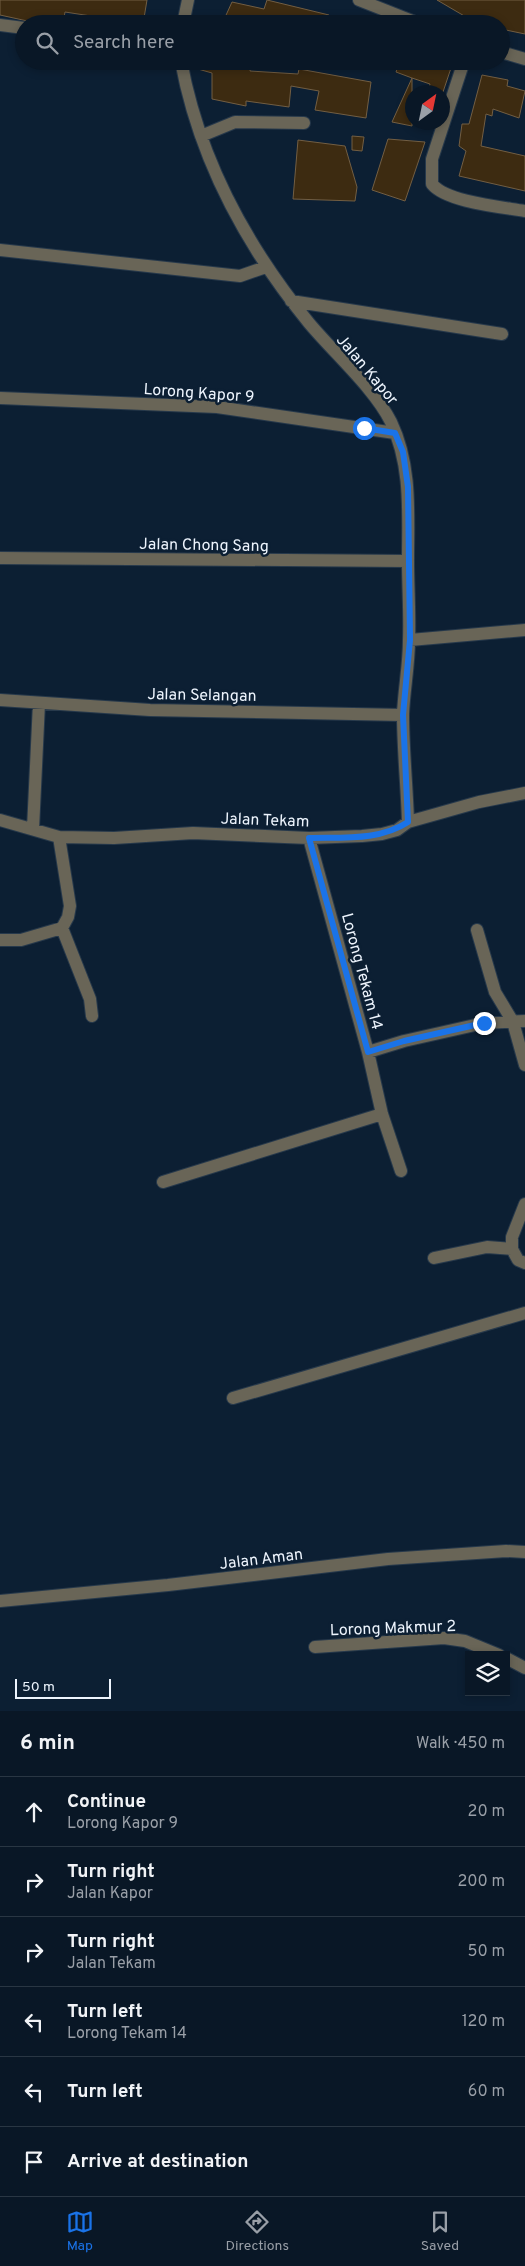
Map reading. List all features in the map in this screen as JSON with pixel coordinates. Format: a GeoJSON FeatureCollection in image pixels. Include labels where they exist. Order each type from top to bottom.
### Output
{"type":"FeatureCollection","features":[{"type":"Feature","properties":{"kind":"street"},"geometry":{"type":"LineString","coordinates":[[184,15],[188,0]]}},
{"type":"Feature","properties":{"kind":"street"},"geometry":{"type":"LineString","coordinates":[[359,0],[397,15]]}},
{"type":"Feature","properties":{"kind":"street"},"geometry":{"type":"LineString","coordinates":[[0,24],[15,26]]}},
{"type":"Feature","properties":{"kind":"street"},"geometry":{"type":"LineString","coordinates":[[510,55],[525,59]]}},
{"type":"Feature","properties":{"kind":"street","name":"Jalan Kapor"},"geometry":{"type":"LineString","coordinates":[[182,70],[186,92],[201,136],[231,208],[266,267],[292,301],[379,403],[403,452],[408,487],[410,640],[403,715],[408,822]]}},
{"type":"Feature","properties":{"kind":"street"},"geometry":{"type":"LineString","coordinates":[[461,70],[432,159],[432,184],[435,189],[451,196],[525,211]]}},
{"type":"Feature","properties":{"kind":"street"},"geometry":{"type":"LineString","coordinates":[[201,136],[235,122],[304,123]]}},
{"type":"Feature","properties":{"kind":"street"},"geometry":{"type":"LineString","coordinates":[[0,250],[240,276],[266,267]]}},
{"type":"Feature","properties":{"kind":"street"},"geometry":{"type":"LineString","coordinates":[[292,301],[502,334]]}},
{"type":"Feature","properties":{"kind":"street","name":"Lorong Kapor 9"},"geometry":{"type":"LineString","coordinates":[[0,398],[217,407],[395,433]]}},
{"type":"Feature","properties":{"kind":"street","name":"Jalan Chong Sang"},"geometry":{"type":"LineString","coordinates":[[0,558],[408,561]]}},
{"type":"Feature","properties":{"kind":"street"},"geometry":{"type":"LineString","coordinates":[[410,640],[525,630]]}},
{"type":"Feature","properties":{"kind":"street","name":"Jalan Selangan"},"geometry":{"type":"LineString","coordinates":[[0,700],[150,710],[403,715]]}},
{"type":"Feature","properties":{"kind":"street"},"geometry":{"type":"LineString","coordinates":[[33,829],[39,703]]}},
{"type":"Feature","properties":{"kind":"street","name":"Jalan Tekam"},"geometry":{"type":"LineString","coordinates":[[0,820],[59,837],[114,838],[193,833],[309,838],[382,834],[397,830],[408,822],[479,802],[525,793]]}},
{"type":"Feature","properties":{"kind":"street"},"geometry":{"type":"LineString","coordinates":[[59,837],[70,906],[62,928],[90,999],[92,1016]]}},
{"type":"Feature","properties":{"kind":"street","name":"Lorong Tekam 14"},"geometry":{"type":"LineString","coordinates":[[309,838],[368,1052],[382,1114],[401,1171]]}},
{"type":"Feature","properties":{"kind":"street"},"geometry":{"type":"LineString","coordinates":[[0,940],[21,940],[62,928]]}},
{"type":"Feature","properties":{"kind":"street"},"geometry":{"type":"LineString","coordinates":[[477,930],[495,992],[519,1021],[525,1065]]}},
{"type":"Feature","properties":{"kind":"street"},"geometry":{"type":"LineString","coordinates":[[368,1052],[404,1041],[484,1023],[519,1021]]}},
{"type":"Feature","properties":{"kind":"street"},"geometry":{"type":"LineString","coordinates":[[163,1182],[382,1114]]}},
{"type":"Feature","properties":{"kind":"street"},"geometry":{"type":"LineString","coordinates":[[525,1204],[512,1237],[512,1249],[518,1260],[525,1263]]}},
{"type":"Feature","properties":{"kind":"street"},"geometry":{"type":"LineString","coordinates":[[434,1258],[487,1247],[512,1249]]}},
{"type":"Feature","properties":{"kind":"street"},"geometry":{"type":"LineString","coordinates":[[232,1398],[525,1312]]}},
{"type":"Feature","properties":{"kind":"street","name":"Jalan Aman"},"geometry":{"type":"LineString","coordinates":[[0,1601],[168,1585],[388,1559],[506,1551],[525,1552]]}},
{"type":"Feature","properties":{"kind":"street","name":"Lorong Makmur 2"},"geometry":{"type":"LineString","coordinates":[[315,1647],[444,1638],[465,1641],[489,1651]]}},
{"type":"Feature","properties":{"kind":"street"},"geometry":{"type":"LineString","coordinates":[[510,1660],[525,1668]]}},
{"type":"Feature","properties":{"kind":"building"},"geometry":{"type":"Polygon","coordinates":[[[0,0],[147,0],[144,15],[84,15],[65,12],[64,15],[15,15],[15,18],[0,15],[0,0]]]}},
{"type":"Feature","properties":{"kind":"building"},"geometry":{"type":"Polygon","coordinates":[[[267,0],[329,15],[226,15],[232,2],[264,9],[267,0]]]}},
{"type":"Feature","properties":{"kind":"building"},"geometry":{"type":"Polygon","coordinates":[[[437,0],[525,0],[525,34],[510,31],[510,15],[463,15],[437,0]]]}},
{"type":"Feature","properties":{"kind":"building"},"geometry":{"type":"Polygon","coordinates":[[[202,70],[250,70],[298,74],[299,70],[305,70],[371,82],[366,118],[315,110],[319,91],[291,86],[289,107],[246,101],[246,106],[212,99],[212,73],[202,70]]]}},
{"type":"Feature","properties":{"kind":"building"},"geometry":{"type":"Polygon","coordinates":[[[397,70],[450,70],[445,85],[430,84],[396,72],[397,70]]]}},
{"type":"Feature","properties":{"kind":"building"},"geometry":{"type":"Polygon","coordinates":[[[482,75],[508,80],[507,86],[525,91],[519,118],[493,109],[492,116],[486,114],[481,146],[525,156],[525,191],[459,176],[466,151],[459,146],[462,124],[469,124],[482,75]]]}},
{"type":"Feature","properties":{"kind":"building"},"geometry":{"type":"Polygon","coordinates":[[[405,93],[405,125],[392,122],[405,93]]]}},
{"type":"Feature","properties":{"kind":"building"},"geometry":{"type":"Polygon","coordinates":[[[352,136],[364,137],[362,151],[352,150],[352,136]]]}},
{"type":"Feature","properties":{"kind":"building"},"geometry":{"type":"Polygon","coordinates":[[[388,139],[425,142],[405,201],[372,190],[388,139]]]}},
{"type":"Feature","properties":{"kind":"building"},"geometry":{"type":"Polygon","coordinates":[[[298,140],[345,146],[357,187],[355,201],[293,199],[298,140]]]}},
{"type":"Feature","properties":{"kind":"route"},"geometry":{"type":"LineString","coordinates":[[364,428],[395,433],[403,452],[408,487],[410,640],[403,715],[408,822],[397,830],[382,834],[309,838],[368,1052],[404,1041],[484,1023]]}}]}
